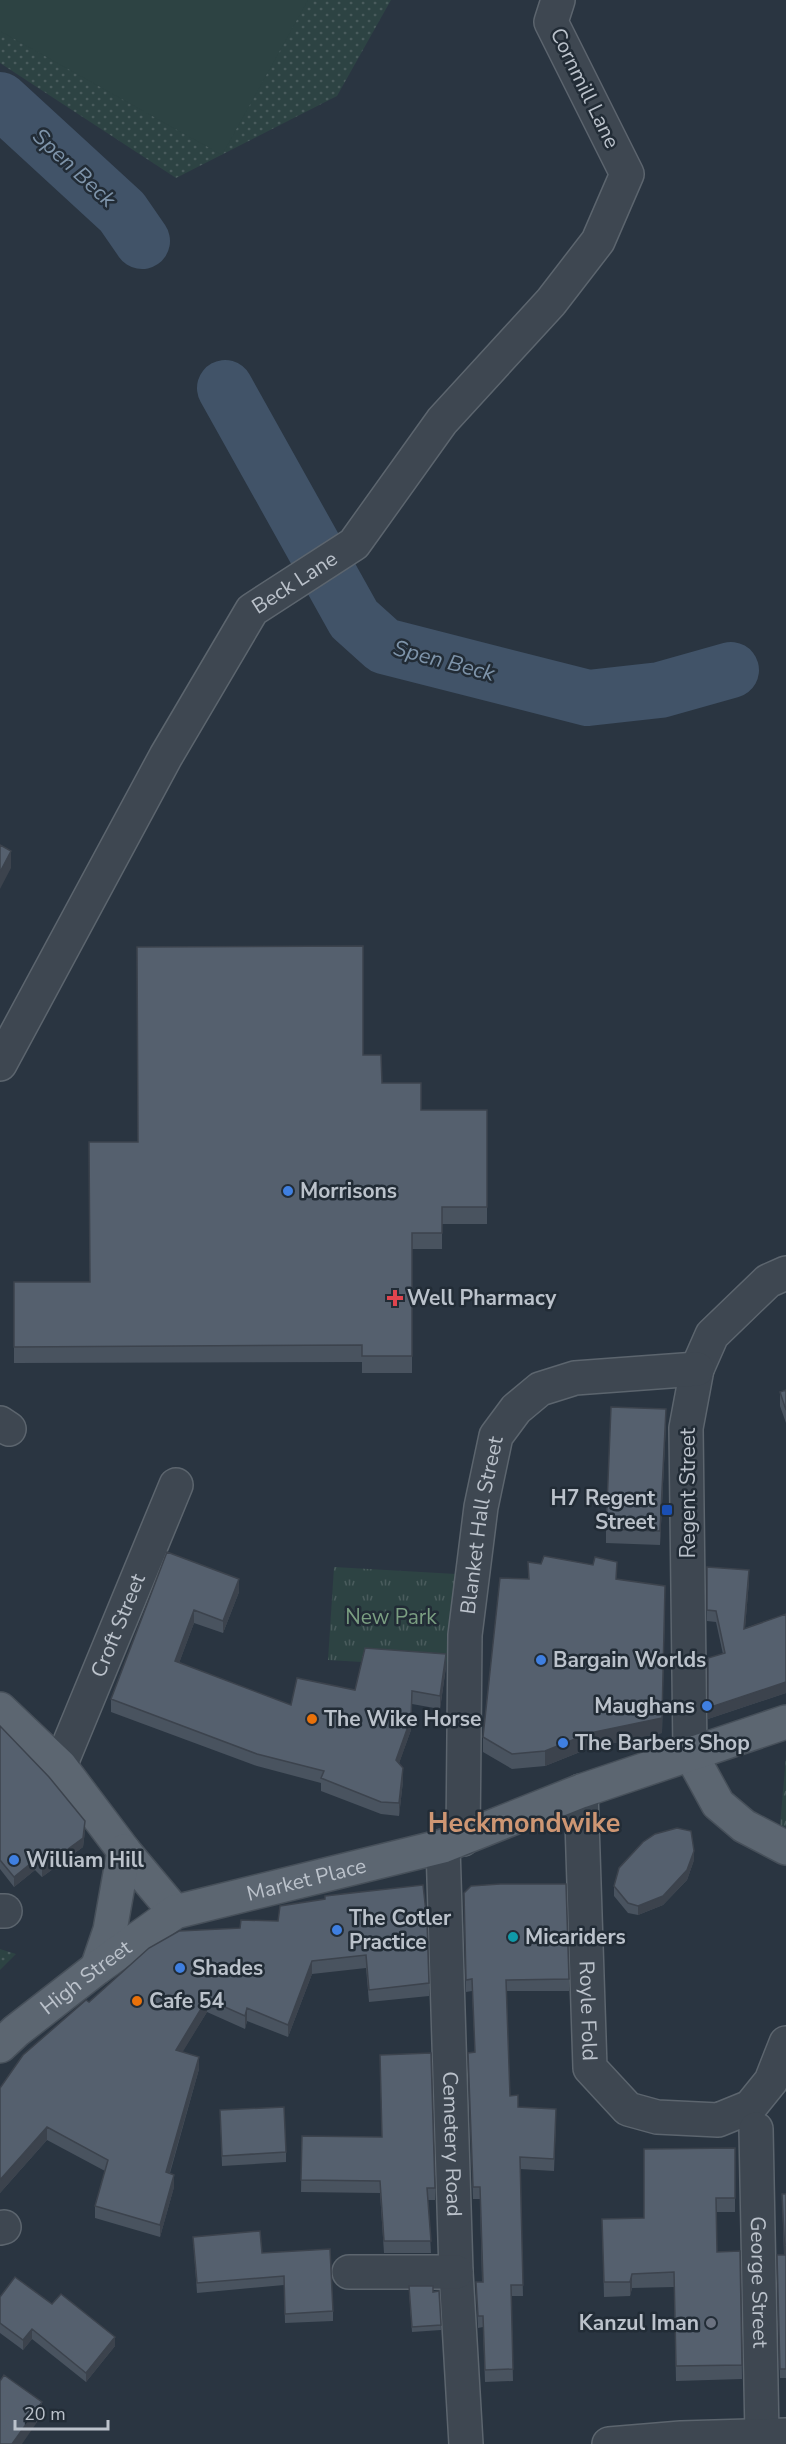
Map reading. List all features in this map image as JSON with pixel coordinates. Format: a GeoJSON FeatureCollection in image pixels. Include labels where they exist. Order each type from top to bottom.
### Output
{"type":"FeatureCollection","features":[{"type":"Feature","properties":{"kind":"main road"},"geometry":{"type":"LineString","coordinates":[[0,1709],[60,1766],[124,1851],[175,1912]]}},
{"type":"Feature","properties":{"kind":"main road","name":"Market Place"},"geometry":{"type":"LineString","coordinates":[[175,1912],[453,1843],[581,1791],[786,1722]]}},
{"type":"Feature","properties":{"kind":"main road"},"geometry":{"type":"LineString","coordinates":[[690,1753],[718,1804],[744,1826],[786,1848]]}},
{"type":"Feature","properties":{"kind":"main road"},"geometry":{"type":"LineString","coordinates":[[97,1968],[110,1930],[124,1851]]}},
{"type":"Feature","properties":{"kind":"main road","name":"High Street"},"geometry":{"type":"LineString","coordinates":[[0,2046],[97,1968],[175,1912]]}},
{"type":"Feature","properties":{"kind":"street","name":"Cornmill Lane"},"geometry":{"type":"LineString","coordinates":[[558,0],[551,22],[627,174]]}},
{"type":"Feature","properties":{"kind":"street","name":"Beck Lane"},"geometry":{"type":"LineString","coordinates":[[0,1064],[8,1028],[252,610],[354,544],[442,421],[551,302],[598,241],[627,174]]}},
{"type":"Feature","properties":{"kind":"street","name":"Regent Street"},"geometry":{"type":"LineString","coordinates":[[690,1753],[686,1428],[697,1369],[712,1335],[768,1281],[786,1273]]}},
{"type":"Feature","properties":{"kind":"street","name":"Blanket Hall Street"},"geometry":{"type":"LineString","coordinates":[[453,1843],[465,1635],[481,1507],[496,1436],[516,1409],[540,1389],[575,1378],[697,1369]]}},
{"type":"Feature","properties":{"kind":"street","name":"Croft Street"},"geometry":{"type":"LineString","coordinates":[[60,1766],[176,1485]]}},
{"type":"Feature","properties":{"kind":"street","name":"Royle Fold"},"geometry":{"type":"LineString","coordinates":[[581,1791],[590,2068],[628,2109],[657,2117],[718,2120],[750,2107],[771,2081],[786,2043]]}},
{"type":"Feature","properties":{"kind":"street","name":"Cemetery Road"},"geometry":{"type":"LineString","coordinates":[[453,1843],[456,2272],[466,2444]]}},
{"type":"Feature","properties":{"kind":"street","name":"George Street"},"geometry":{"type":"LineString","coordinates":[[756,2129],[774,2435]]}},
{"type":"Feature","properties":{"kind":"street"},"geometry":{"type":"LineString","coordinates":[[349,2272],[456,2272]]}},
{"type":"Feature","properties":{"kind":"street"},"geometry":{"type":"LineString","coordinates":[[609,2444],[774,2435]]}},
{"type":"Feature","properties":{"kind":"green space"},"geometry":{"type":"Polygon","coordinates":[[[0,0],[391,0],[337,96],[176,178],[0,63],[0,0]]]}},
{"type":"Feature","properties":{"kind":"green space"},"geometry":{"type":"Polygon","coordinates":[[[0,0],[308,0],[222,155],[0,31],[0,0]]]}},
{"type":"Feature","properties":{"kind":"green space","name":"New Park"},"geometry":{"type":"Polygon","coordinates":[[[334,1567],[456,1574],[446,1667],[328,1660],[334,1567]]]}},
{"type":"Feature","properties":{"kind":"green space"},"geometry":{"type":"Polygon","coordinates":[[[786,1756],[786,1827],[780,1826],[786,1756]]]}},
{"type":"Feature","properties":{"kind":"green space"},"geometry":{"type":"Polygon","coordinates":[[[0,1949],[16,1954],[0,1970],[0,1949]]]}},
{"type":"Feature","properties":{"kind":"building"},"geometry":{"type":"Polygon","coordinates":[[[0,845],[11,851],[0,872],[0,845]]]}},
{"type":"Feature","properties":{"kind":"building","name":"Morrisons"},"geometry":{"type":"Polygon","coordinates":[[[363,946],[363,1055],[381,1055],[382,1083],[421,1083],[421,1110],[487,1110],[487,1207],[442,1207],[442,1233],[412,1233],[412,1356],[362,1356],[362,1345],[14,1347],[14,1282],[90,1282],[89,1142],[138,1142],[137,947],[363,946]]]}},
{"type":"Feature","properties":{"kind":"building"},"geometry":{"type":"Polygon","coordinates":[[[786,1390],[786,1410],[780,1392],[786,1390]]]}},
{"type":"Feature","properties":{"kind":"building"},"geometry":{"type":"Polygon","coordinates":[[[611,1407],[666,1409],[660,1531],[606,1529],[611,1407]]]}},
{"type":"Feature","properties":{"kind":"building"},"geometry":{"type":"Polygon","coordinates":[[[167,1552],[239,1579],[223,1621],[194,1610],[175,1661],[291,1705],[297,1678],[355,1690],[365,1648],[446,1654],[440,1696],[412,1691],[411,1718],[396,1760],[403,1768],[399,1803],[381,1802],[321,1778],[324,1771],[257,1754],[111,1699],[167,1552]]]}},
{"type":"Feature","properties":{"kind":"building"},"geometry":{"type":"Polygon","coordinates":[[[544,1556],[593,1565],[595,1557],[617,1562],[616,1579],[665,1586],[662,1718],[590,1733],[545,1751],[512,1754],[483,1737],[500,1578],[529,1579],[528,1562],[541,1564],[544,1556]]]}},
{"type":"Feature","properties":{"kind":"building"},"geometry":{"type":"Polygon","coordinates":[[[707,1567],[749,1570],[744,1629],[786,1614],[786,1682],[708,1708],[708,1658],[725,1653],[716,1611],[707,1610],[707,1567]]]}},
{"type":"Feature","properties":{"kind":"building"},"geometry":{"type":"Polygon","coordinates":[[[0,1726],[49,1777],[85,1821],[83,1838],[42,1868],[35,1860],[14,1877],[0,1860],[0,1726]]]}},
{"type":"Feature","properties":{"kind":"building"},"geometry":{"type":"Polygon","coordinates":[[[677,1828],[691,1831],[694,1851],[687,1870],[663,1896],[638,1906],[628,1903],[614,1886],[619,1868],[643,1842],[655,1834],[677,1828]]]}},
{"type":"Feature","properties":{"kind":"building"},"geometry":{"type":"Polygon","coordinates":[[[566,1884],[569,1979],[506,1980],[510,2096],[518,2095],[518,2107],[556,2109],[554,2159],[520,2157],[523,2285],[511,2285],[513,2369],[485,2370],[483,2316],[478,2316],[476,2282],[483,2282],[480,2187],[473,2187],[468,2053],[475,2052],[472,1979],[466,1980],[464,1893],[471,1886],[566,1884]]]}},
{"type":"Feature","properties":{"kind":"building"},"geometry":{"type":"Polygon","coordinates":[[[423,1885],[429,1983],[369,1990],[366,1955],[312,1961],[288,2025],[247,2008],[245,2016],[207,1999],[176,2050],[199,2057],[166,2172],[174,2175],[160,2225],[95,2206],[108,2160],[47,2127],[0,2180],[0,2088],[23,2055],[86,2000],[89,2002],[149,1948],[179,1931],[240,1928],[241,1920],[278,1921],[280,1906],[325,1899],[325,1896],[423,1885]]]}},
{"type":"Feature","properties":{"kind":"building"},"geometry":{"type":"Polygon","coordinates":[[[431,2053],[435,2188],[427,2188],[431,2241],[384,2241],[380,2181],[301,2180],[302,2136],[382,2137],[380,2055],[431,2053]]]}},
{"type":"Feature","properties":{"kind":"building"},"geometry":{"type":"Polygon","coordinates":[[[284,2107],[286,2152],[222,2156],[220,2110],[284,2107]]]}},
{"type":"Feature","properties":{"kind":"building"},"geometry":{"type":"Polygon","coordinates":[[[735,2148],[735,2198],[716,2198],[717,2252],[740,2251],[742,2365],[676,2366],[674,2272],[632,2274],[630,2282],[604,2282],[602,2219],[644,2218],[644,2149],[735,2148]]]}},
{"type":"Feature","properties":{"kind":"building"},"geometry":{"type":"Polygon","coordinates":[[[782,2194],[786,2194],[786,2369],[780,2369],[777,2255],[785,2255],[782,2194]]]}},
{"type":"Feature","properties":{"kind":"building"},"geometry":{"type":"Polygon","coordinates":[[[260,2231],[262,2253],[330,2249],[333,2311],[285,2314],[284,2276],[197,2283],[193,2237],[260,2231]]]}},
{"type":"Feature","properties":{"kind":"building"},"geometry":{"type":"Polygon","coordinates":[[[15,2277],[52,2304],[61,2294],[115,2337],[86,2373],[32,2329],[23,2340],[0,2323],[0,2297],[15,2277]]]}},
{"type":"Feature","properties":{"kind":"building"},"geometry":{"type":"Polygon","coordinates":[[[409,2286],[433,2286],[433,2292],[439,2291],[441,2325],[412,2327],[409,2286]]]}},
{"type":"Feature","properties":{"kind":"building"},"geometry":{"type":"Polygon","coordinates":[[[4,2375],[42,2402],[12,2444],[0,2444],[0,2381],[4,2375]]]}},
{"type":"Feature","properties":{"kind":"waterway","name":"Spen Beck"},"geometry":{"type":"LineString","coordinates":[[0,100],[122,212],[142,241]]}},
{"type":"Feature","properties":{"kind":"waterway","name":"Spen Beck"},"geometry":{"type":"LineString","coordinates":[[225,388],[354,619],[384,646],[588,698],[660,690],[731,670]]}},
{"type":"Feature","properties":{"kind":"place","name":"Morrisons"},"geometry":{"type":"Point","coordinates":[288,1191]}},
{"type":"Feature","properties":{"kind":"place","name":"Well Pharmacy"},"geometry":{"type":"Point","coordinates":[395,1298]}},
{"type":"Feature","properties":{"kind":"place","name":"H7 Regent Street"},"geometry":{"type":"Point","coordinates":[667,1510]}},
{"type":"Feature","properties":{"kind":"place","name":"Bargain Worlds"},"geometry":{"type":"Point","coordinates":[541,1660]}},
{"type":"Feature","properties":{"kind":"place","name":"Maughans"},"geometry":{"type":"Point","coordinates":[707,1706]}},
{"type":"Feature","properties":{"kind":"place","name":"The Wike Horse"},"geometry":{"type":"Point","coordinates":[312,1719]}},
{"type":"Feature","properties":{"kind":"place","name":"The Barbers Shop"},"geometry":{"type":"Point","coordinates":[563,1743]}},
{"type":"Feature","properties":{"kind":"place","name":"William Hill"},"geometry":{"type":"Point","coordinates":[14,1860]}},
{"type":"Feature","properties":{"kind":"place","name":"The Cotler Practice"},"geometry":{"type":"Point","coordinates":[337,1930]}},
{"type":"Feature","properties":{"kind":"place","name":"Micariders"},"geometry":{"type":"Point","coordinates":[513,1937]}},
{"type":"Feature","properties":{"kind":"place","name":"Shades"},"geometry":{"type":"Point","coordinates":[180,1968]}},
{"type":"Feature","properties":{"kind":"place","name":"Cafe 54"},"geometry":{"type":"Point","coordinates":[137,2001]}},
{"type":"Feature","properties":{"kind":"place","name":"Kanzul Iman"},"geometry":{"type":"Point","coordinates":[711,2323]}},
{"type":"Feature","properties":{"kind":"district","name":"Heckmondwike"},"geometry":{"type":"Point","coordinates":[524,1823]}}]}
